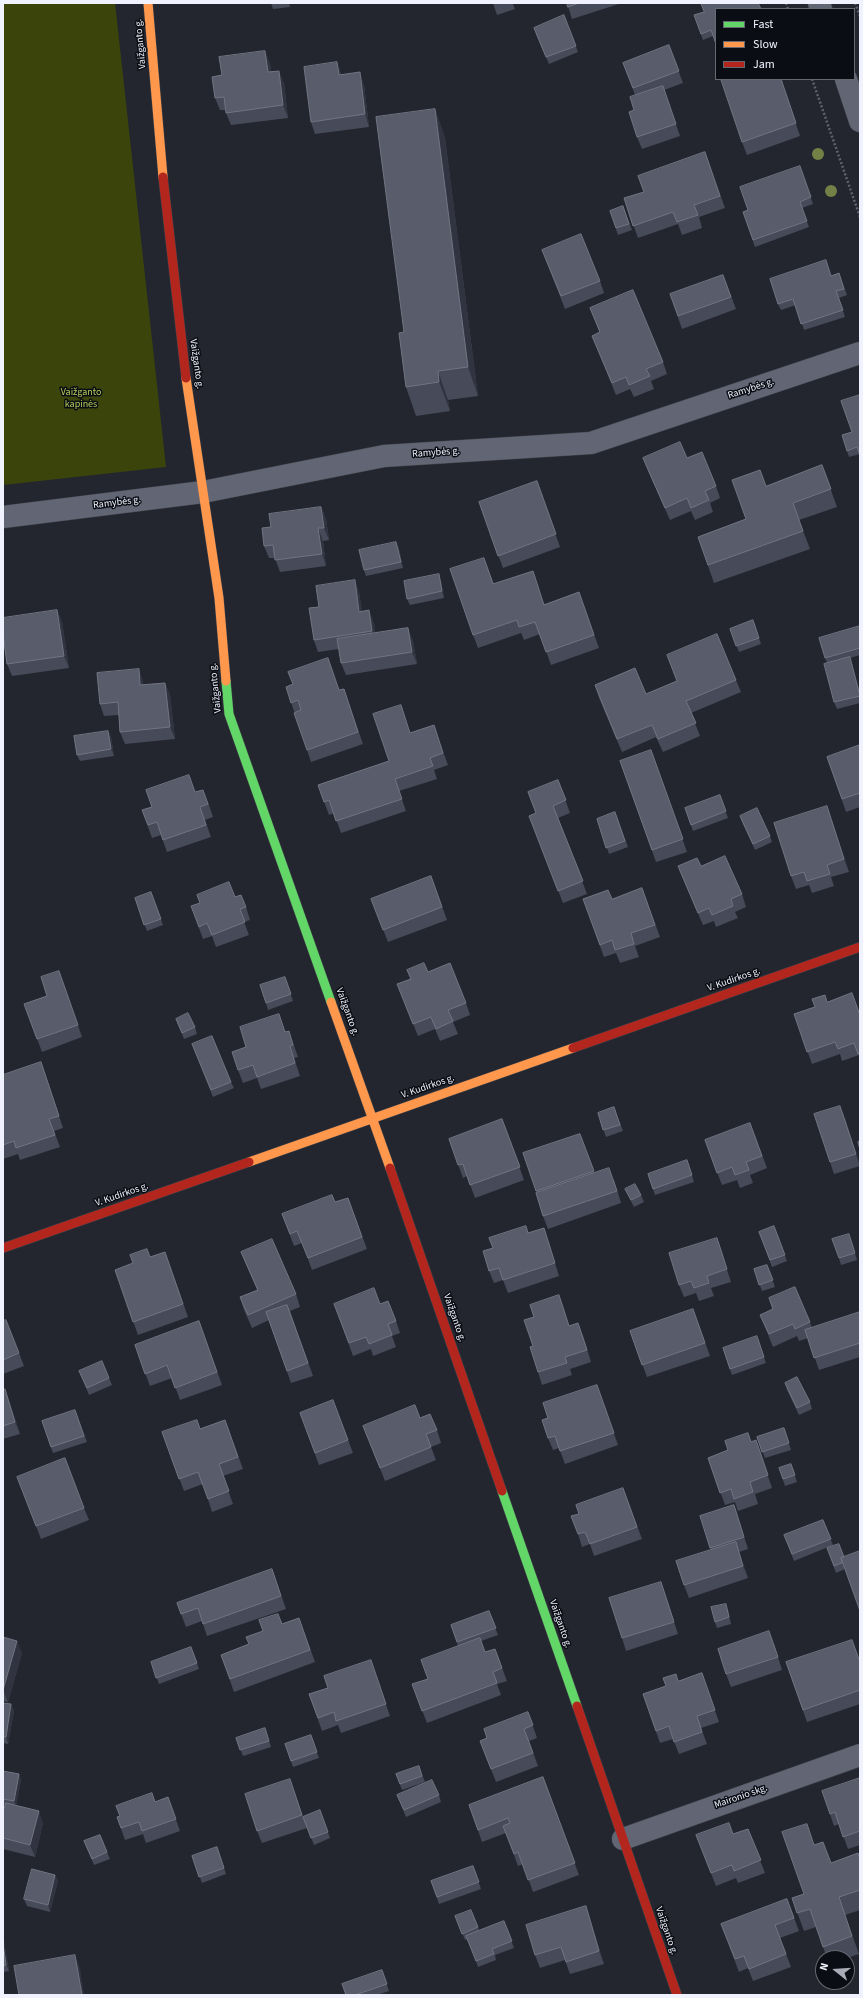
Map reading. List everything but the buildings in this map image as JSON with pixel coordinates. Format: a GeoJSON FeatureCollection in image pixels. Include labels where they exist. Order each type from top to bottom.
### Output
{"type":"FeatureCollection","features":[{"type":"Feature","properties":{"kind":"street","name":"Vaižganto g."},"geometry":{"type":"LineString","coordinates":[[148,3],[164,183],[183,356],[219,598],[229,714],[373,1118],[677,1995]]}},
{"type":"Feature","properties":{"kind":"street"},"geometry":{"type":"LineString","coordinates":[[846,80],[860,121]]}},
{"type":"Feature","properties":{"kind":"street","name":"Ramybės g."},"geometry":{"type":"LineString","coordinates":[[3,517],[203,492],[384,456],[591,443],[860,353]]}},
{"type":"Feature","properties":{"kind":"street","name":"V. Kudirkos g."},"geometry":{"type":"LineString","coordinates":[[3,1248],[860,947]]}},
{"type":"Feature","properties":{"kind":"street","name":"Maironio skg."},"geometry":{"type":"LineString","coordinates":[[623,1839],[860,1755]]}},
{"type":"Feature","properties":{"kind":"path"},"geometry":{"type":"LineString","coordinates":[[855,3],[860,16]]}},
{"type":"Feature","properties":{"kind":"path"},"geometry":{"type":"LineString","coordinates":[[812,80],[860,217]]}},
{"type":"Feature","properties":{"kind":"green space","name":"Vaižganto kapinės"},"geometry":{"type":"Polygon","coordinates":[[[3,3],[115,3],[166,467],[3,485],[3,3]]]}},
{"type":"Feature","properties":{"kind":"traffic: fast"},"geometry":{"type":"LineString","coordinates":[[226,681],[229,714],[331,1002]]}},
{"type":"Feature","properties":{"kind":"traffic: fast"},"geometry":{"type":"LineString","coordinates":[[502,1491],[577,1706]]}},
{"type":"Feature","properties":{"kind":"traffic: slow"},"geometry":{"type":"LineString","coordinates":[[148,3],[163,177]]}},
{"type":"Feature","properties":{"kind":"traffic: slow"},"geometry":{"type":"LineString","coordinates":[[186,378],[219,598],[226,681]]}},
{"type":"Feature","properties":{"kind":"traffic: slow"},"geometry":{"type":"LineString","coordinates":[[331,1002],[390,1168]]}},
{"type":"Feature","properties":{"kind":"traffic: slow"},"geometry":{"type":"LineString","coordinates":[[249,1162],[573,1048]]}},
{"type":"Feature","properties":{"kind":"traffic: jam"},"geometry":{"type":"LineString","coordinates":[[163,177],[186,378]]}},
{"type":"Feature","properties":{"kind":"traffic: jam"},"geometry":{"type":"LineString","coordinates":[[573,1048],[860,947]]}},
{"type":"Feature","properties":{"kind":"traffic: jam"},"geometry":{"type":"LineString","coordinates":[[3,1248],[249,1162]]}},
{"type":"Feature","properties":{"kind":"traffic: jam"},"geometry":{"type":"LineString","coordinates":[[390,1168],[502,1491]]}},
{"type":"Feature","properties":{"kind":"traffic: jam"},"geometry":{"type":"LineString","coordinates":[[577,1706],[677,1995]]}}]}
